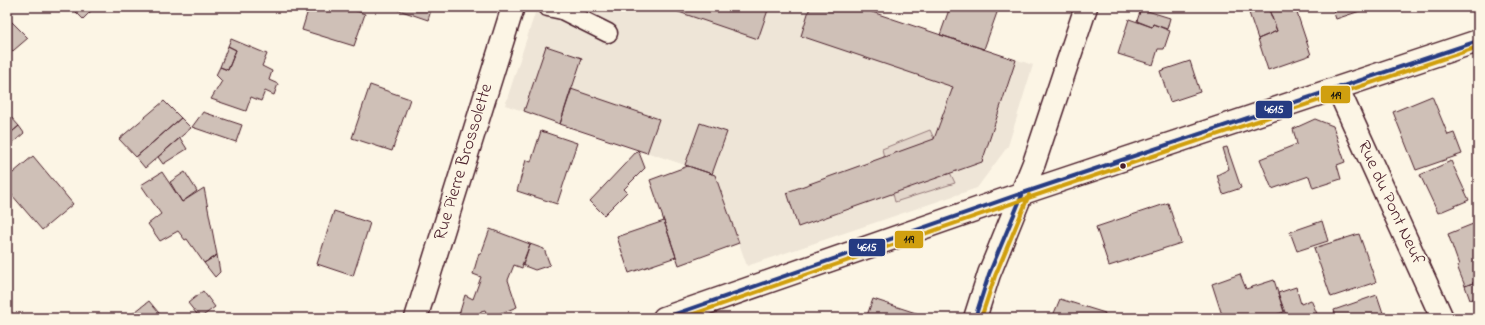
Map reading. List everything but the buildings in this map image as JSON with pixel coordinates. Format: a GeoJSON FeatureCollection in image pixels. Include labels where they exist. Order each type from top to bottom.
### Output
{"type":"FeatureCollection","features":[{"type":"Feature","properties":{"kind":"street","name":"Rue Pierre Brossolette"},"geometry":{"type":"LineString","coordinates":[[416,318],[513,7]]}},
{"type":"Feature","properties":{"kind":"street"},"geometry":{"type":"LineString","coordinates":[[975,318],[989,274],[1034,163],[1086,7]]}},
{"type":"Feature","properties":{"kind":"street"},"geometry":{"type":"LineString","coordinates":[[664,318],[1023,193],[1478,41]]}},
{"type":"Feature","properties":{"kind":"street","name":"Rue du Pont Neuf"},"geometry":{"type":"LineString","coordinates":[[1338,89],[1442,318]]}},
{"type":"Feature","properties":{"kind":"lane"},"geometry":{"type":"LineString","coordinates":[[548,7],[562,10],[608,33]]}},
{"type":"Feature","properties":{"kind":"shaded area"},"geometry":{"type":"Polygon","coordinates":[[[537,7],[857,7],[1033,65],[1008,146],[977,188],[747,266],[715,175],[505,105],[537,7]]]}},
{"type":"Feature","properties":{"kind":"shaded area"},"geometry":{"type":"Polygon","coordinates":[[[930,130],[955,183],[895,202],[882,149],[930,130]]]}},
{"type":"Feature","properties":{"kind":"transit line","name":"4615"},"geometry":{"type":"LineString","coordinates":[[664,318],[1023,193],[1478,41]]}},
{"type":"Feature","properties":{"kind":"transit line","name":"119"},"geometry":{"type":"LineString","coordinates":[[682,318],[1025,199],[1478,47]]}},
{"type":"Feature","properties":{"kind":"transit line","name":"4615"},"geometry":{"type":"LineString","coordinates":[[975,318],[989,274],[1023,193]]}},
{"type":"Feature","properties":{"kind":"transit line","name":"119"},"geometry":{"type":"LineString","coordinates":[[981,318],[995,276],[1029,195]]}}]}
